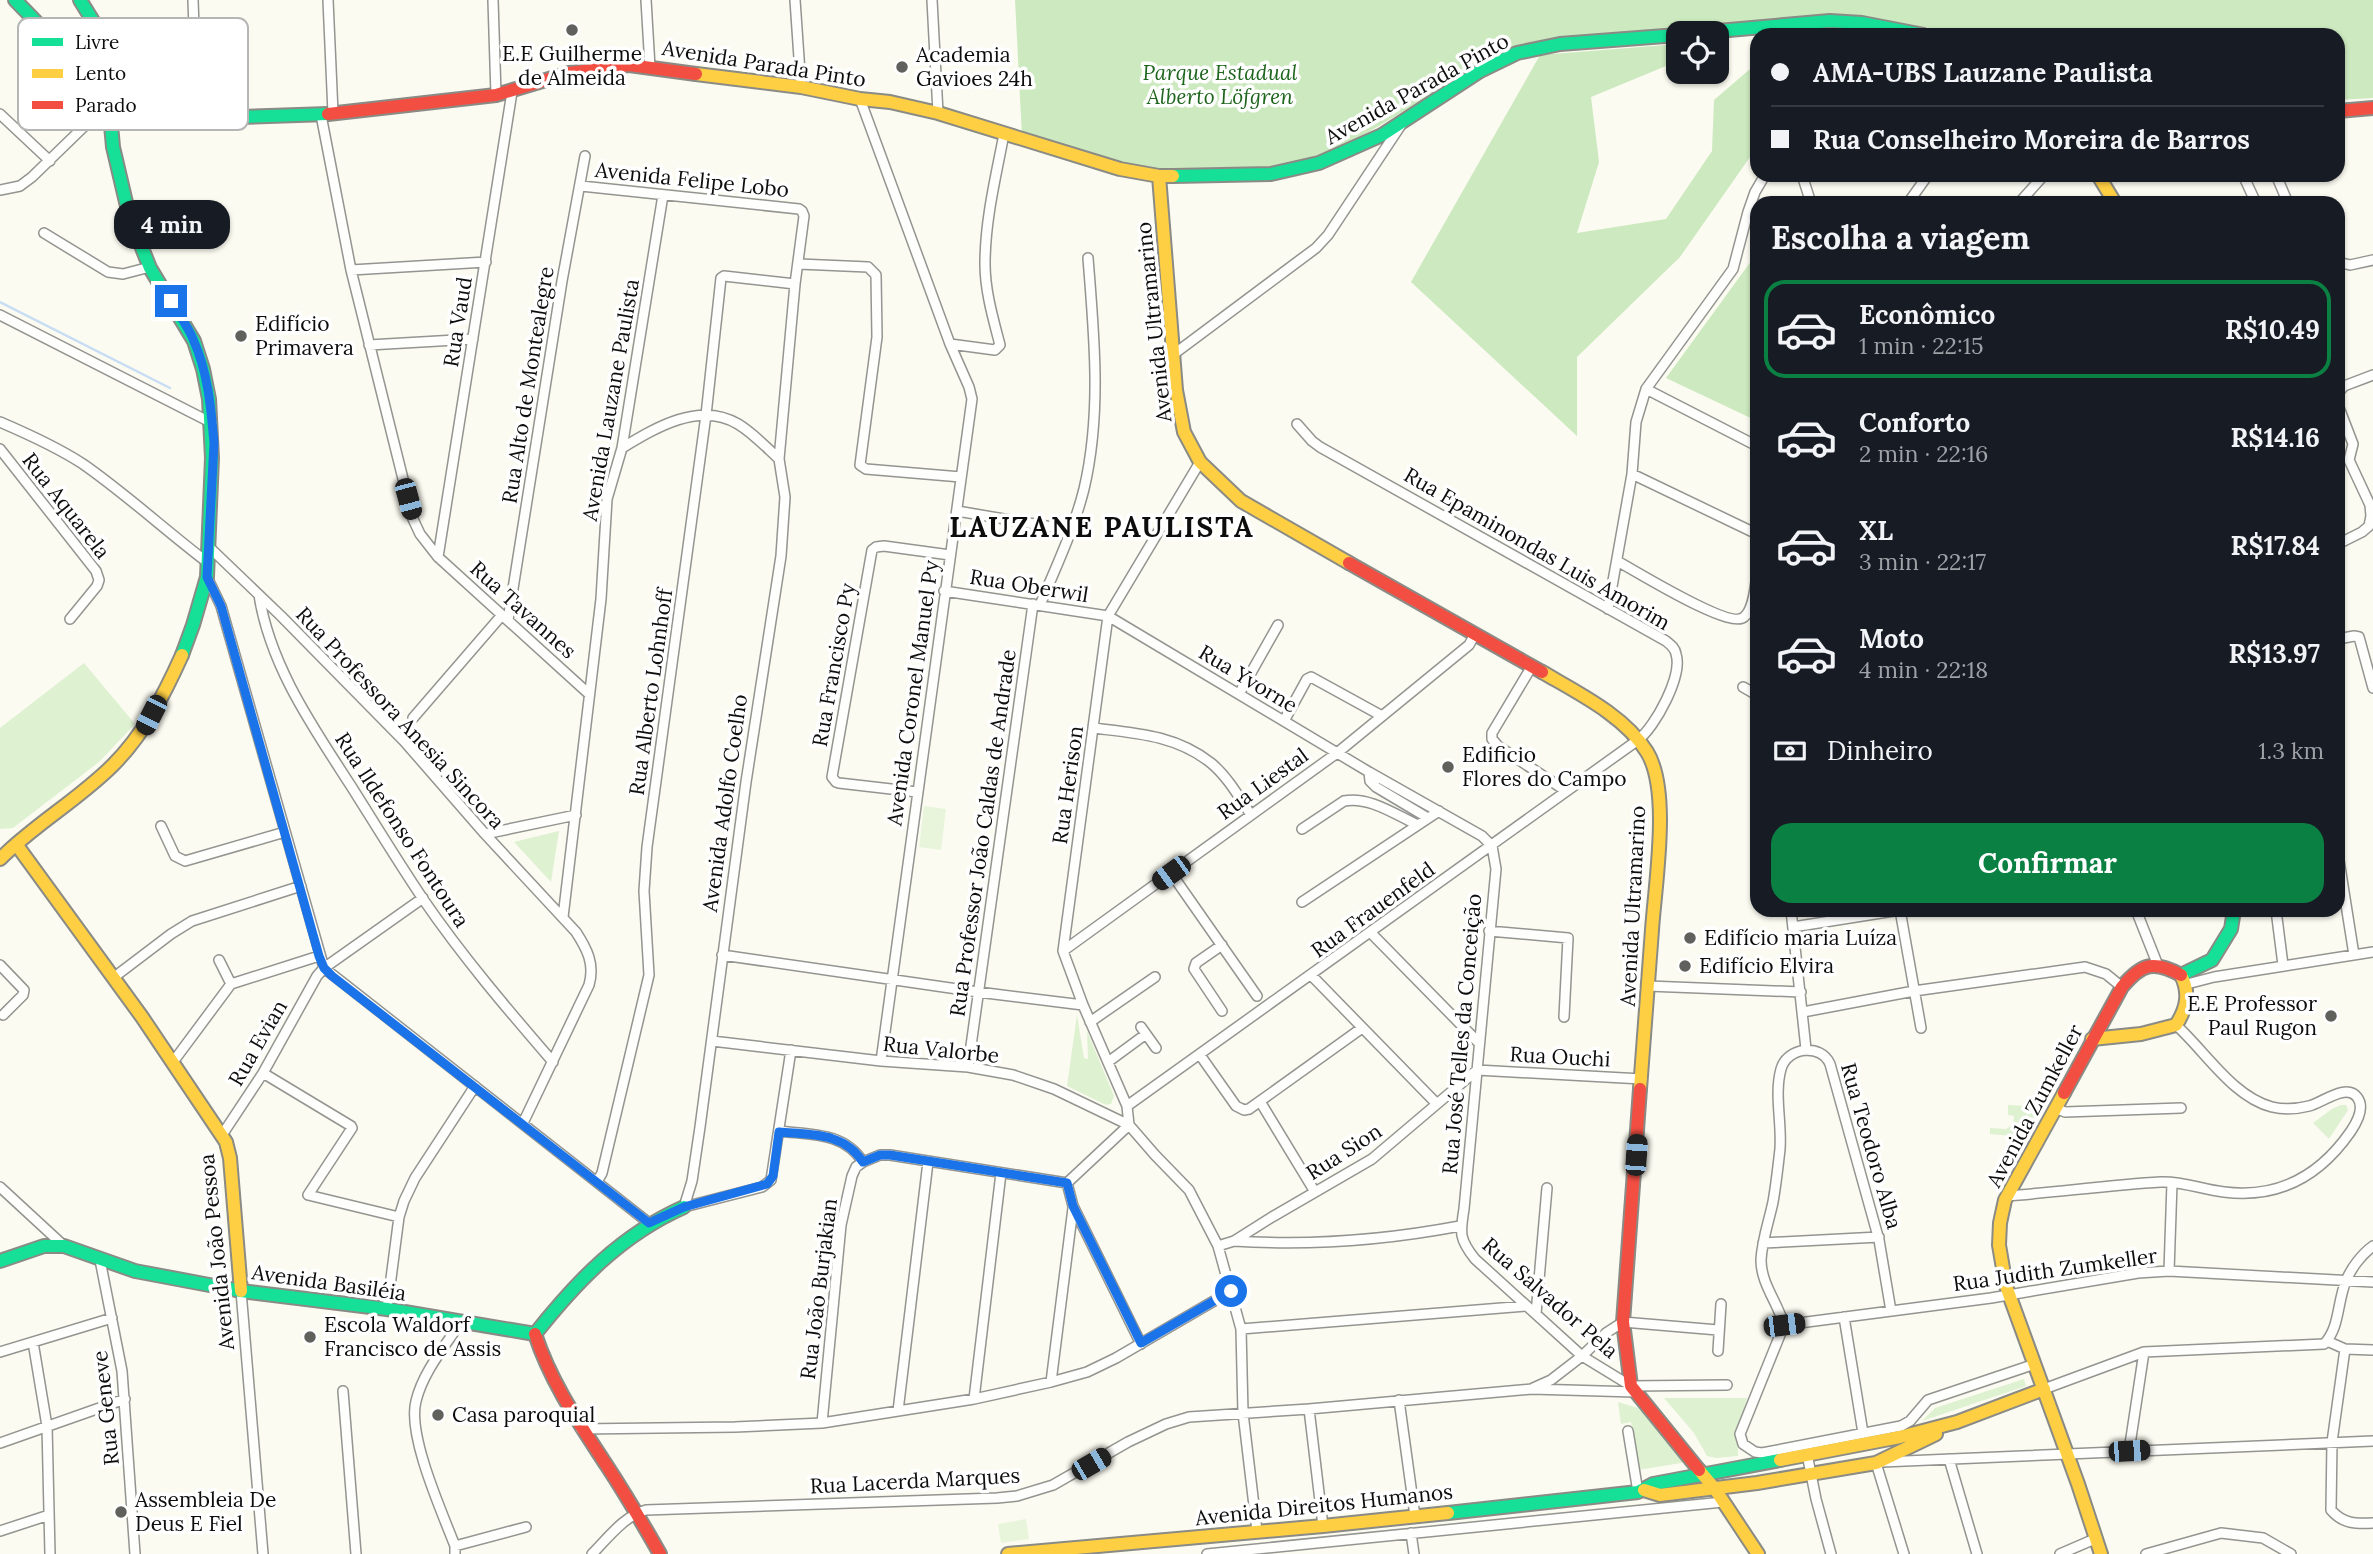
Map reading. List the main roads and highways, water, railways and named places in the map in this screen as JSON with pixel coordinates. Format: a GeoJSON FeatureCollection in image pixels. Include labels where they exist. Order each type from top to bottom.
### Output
{"type":"FeatureCollection","features":[{"type":"Feature","properties":{"kind":"main road","name":"Avenida Parada Pinto"},"geometry":{"type":"LineString","coordinates":[[15,0],[32,18]]}},
{"type":"Feature","properties":{"kind":"main road"},"geometry":{"type":"LineString","coordinates":[[80,0],[90,18]]}},
{"type":"Feature","properties":{"kind":"main road"},"geometry":{"type":"LineString","coordinates":[[1751,28],[1830,21],[1888,28]]}},
{"type":"Feature","properties":{"kind":"main road"},"geometry":{"type":"LineString","coordinates":[[1729,30],[1750,28]]}},
{"type":"Feature","properties":{"kind":"main road","name":"Avenida Parada Pinto"},"geometry":{"type":"LineString","coordinates":[[248,116],[327,114],[496,96],[569,73],[629,65],[801,87],[890,102],[938,113],[1120,169],[1159,176],[1255,176],[1298,170],[1360,146],[1459,84],[1517,53],[1560,44],[1666,36]]}},
{"type":"Feature","properties":{"kind":"main road"},"geometry":{"type":"LineString","coordinates":[[2345,110],[2373,108]]}},
{"type":"Feature","properties":{"kind":"main road"},"geometry":{"type":"LineString","coordinates":[[6,849],[109,769],[137,739],[187,642],[207,577],[214,443],[204,369],[195,343],[150,267],[120,184],[112,130]]}},
{"type":"Feature","properties":{"kind":"main road","name":"Avenida Ultramarino"},"geometry":{"type":"LineString","coordinates":[[1159,176],[1176,390],[1182,424],[1190,446],[1200,462],[1241,501],[1532,666],[1593,704],[1638,740],[1653,762],[1658,779],[1658,849],[1623,1322],[1633,1389],[1704,1474]]}},
{"type":"Feature","properties":{"kind":"main road","name":"Avenida João Pessoa"},"geometry":{"type":"LineString","coordinates":[[6,849],[113,978],[222,1135],[230,1158],[241,1291]]}},
{"type":"Feature","properties":{"kind":"main road"},"geometry":{"type":"LineString","coordinates":[[2092,1039],[2141,1034],[2176,1025],[2189,993],[2184,980],[2212,960],[2231,929],[2233,917]]}},
{"type":"Feature","properties":{"kind":"main road","name":"Avenida Zumkeller"},"geometry":{"type":"LineString","coordinates":[[2101,1554],[2008,1294],[1998,1244],[2000,1218],[2007,1196],[2092,1039],[2131,974],[2157,963],[2184,980]]}},
{"type":"Feature","properties":{"kind":"main road"},"geometry":{"type":"LineString","coordinates":[[660,1554],[549,1375],[535,1334],[567,1294],[592,1270],[649,1223],[684,1207]]}},
{"type":"Feature","properties":{"kind":"main road","name":"Avenida Basiléia"},"geometry":{"type":"LineString","coordinates":[[0,1261],[44,1246],[64,1246],[135,1271],[241,1291],[387,1309],[535,1334]]}},
{"type":"Feature","properties":{"kind":"main road","name":"Avenida Direitos Humanos"},"geometry":{"type":"LineString","coordinates":[[1641,1491],[1653,1484],[1900,1437],[1957,1422],[2044,1389]]}},
{"type":"Feature","properties":{"kind":"main road","name":"Avenida Direitos Humanos"},"geometry":{"type":"LineString","coordinates":[[1008,1554],[1323,1526],[1641,1491],[1655,1495],[1715,1489],[1877,1462],[1948,1429],[1957,1422]]}},
{"type":"Feature","properties":{"kind":"main road"},"geometry":{"type":"LineString","coordinates":[[1704,1474],[1755,1553]]}},
{"type":"Feature","properties":{"kind":"waterway"},"geometry":{"type":"LineString","coordinates":[[0,302],[170,388]]}},
{"type":"Feature","properties":{"kind":"place","name":"E.E Guilherme de Almeida"},"geometry":{"type":"Point","coordinates":[572,30]}},
{"type":"Feature","properties":{"kind":"place","name":"Academia Gavioes 24h"},"geometry":{"type":"Point","coordinates":[902,67]}},
{"type":"Feature","properties":{"kind":"place","name":"Edifício Primavera"},"geometry":{"type":"Point","coordinates":[241,336]}},
{"type":"Feature","properties":{"kind":"place","name":"Edificio Flores do Campo"},"geometry":{"type":"Point","coordinates":[1448,767]}},
{"type":"Feature","properties":{"kind":"place","name":"Edifício maria Luíza"},"geometry":{"type":"Point","coordinates":[1690,938]}},
{"type":"Feature","properties":{"kind":"place","name":"Edifício Elvira"},"geometry":{"type":"Point","coordinates":[1685,966]}},
{"type":"Feature","properties":{"kind":"place","name":"E.E Professor Paul Rugon"},"geometry":{"type":"Point","coordinates":[2331,1016]}},
{"type":"Feature","properties":{"kind":"place","name":"Escola Waldorf Francisco de Assis"},"geometry":{"type":"Point","coordinates":[310,1337]}},
{"type":"Feature","properties":{"kind":"place","name":"Casa paroquial"},"geometry":{"type":"Point","coordinates":[438,1415]}},
{"type":"Feature","properties":{"kind":"place","name":"Assembleia De Deus E Fiel"},"geometry":{"type":"Point","coordinates":[121,1512]}},
{"type":"Feature","properties":{"kind":"district","name":"LAUZANE PAULISTA"},"geometry":{"type":"Point","coordinates":[1102,527]}},
{"type":"Feature","properties":{"kind":"park label","name":"Parque Estadual Alberto Löfgren"},"geometry":{"type":"Point","coordinates":[1220,85]}}]}
